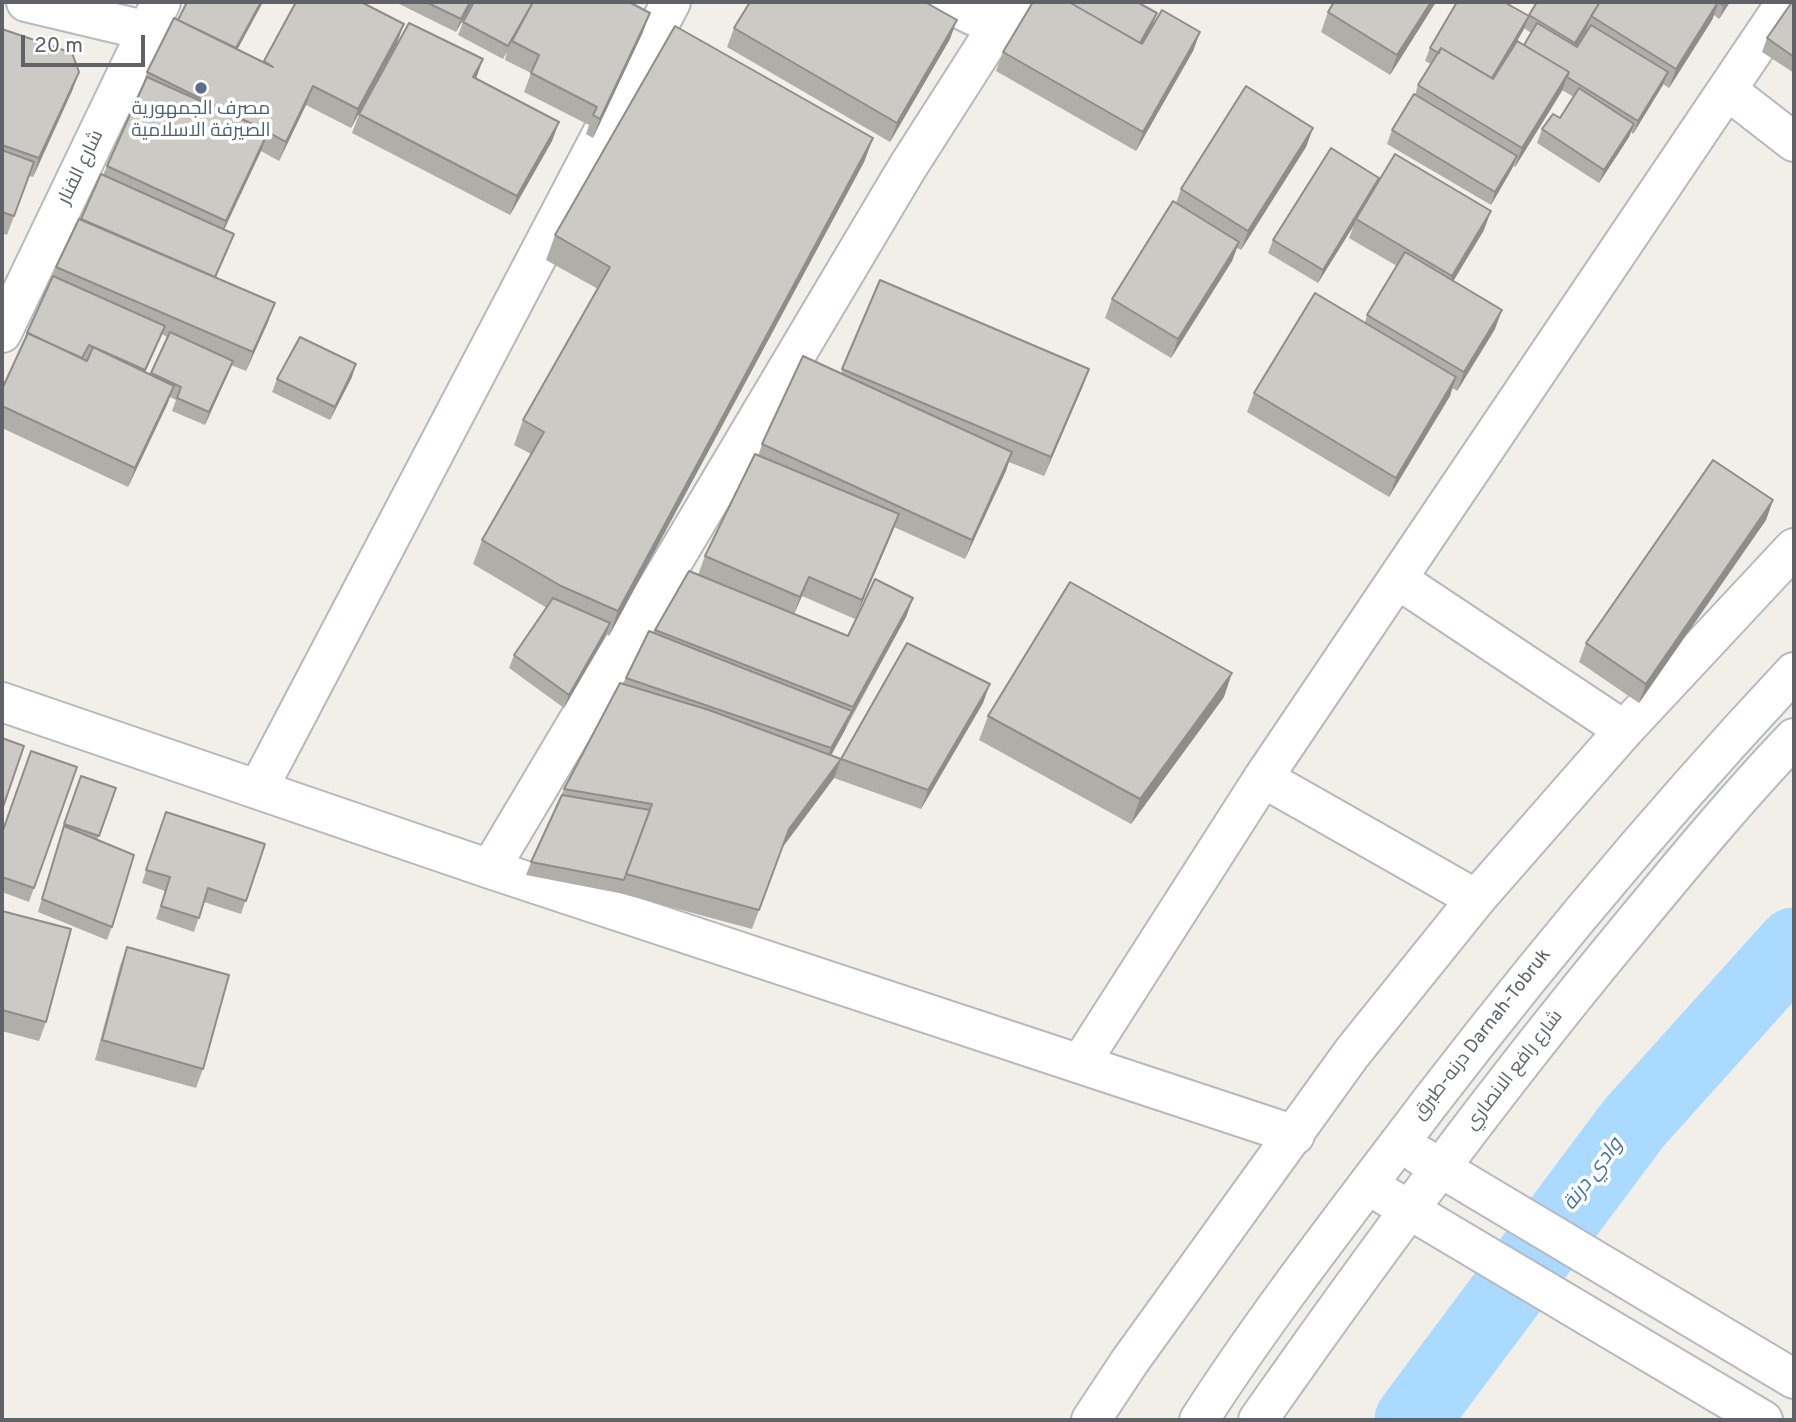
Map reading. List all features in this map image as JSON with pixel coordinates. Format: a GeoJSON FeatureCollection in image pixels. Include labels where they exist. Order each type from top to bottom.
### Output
{"type":"FeatureCollection","features":[{"type":"Feature","properties":{"kind":"street"},"geometry":{"type":"LineString","coordinates":[[26,2],[154,16]]}},
{"type":"Feature","properties":{"kind":"street"},"geometry":{"type":"LineString","coordinates":[[258,789],[671,2]]}},
{"type":"Feature","properties":{"kind":"street"},"geometry":{"type":"LineString","coordinates":[[490,869],[907,169],[1005,14],[945,2]]}},
{"type":"Feature","properties":{"kind":"street"},"geometry":{"type":"LineString","coordinates":[[1080,1063],[1263,778],[1786,2]]}},
{"type":"Feature","properties":{"kind":"street","name":"شارع الفنار"},"geometry":{"type":"LineString","coordinates":[[2,333],[154,16]]}},
{"type":"Feature","properties":{"kind":"street"},"geometry":{"type":"LineString","coordinates":[[1727,90],[1794,142]]}},
{"type":"Feature","properties":{"kind":"street"},"geometry":{"type":"LineString","coordinates":[[1091,1420],[1130,1361],[1352,1053],[1476,899],[1623,730],[1794,548]]}},
{"type":"Feature","properties":{"kind":"street"},"geometry":{"type":"LineString","coordinates":[[1397,579],[1623,730]]}},
{"type":"Feature","properties":{"kind":"street","name":"درنه-طبرق Darnah-Tobruk"},"geometry":{"type":"LineString","coordinates":[[1199,1420],[1325,1241],[1535,968],[1733,738],[1794,672]]}},
{"type":"Feature","properties":{"kind":"street"},"geometry":{"type":"LineString","coordinates":[[2,702],[490,869],[1295,1135]]}},
{"type":"Feature","properties":{"kind":"street","name":"شارع رافع الانصاري"},"geometry":{"type":"LineString","coordinates":[[1258,1420],[1440,1167],[1596,969],[1794,738]]}},
{"type":"Feature","properties":{"kind":"street"},"geometry":{"type":"LineString","coordinates":[[1263,778],[1476,899]]}},
{"type":"Feature","properties":{"kind":"street"},"geometry":{"type":"LineString","coordinates":[[1399,1143],[1794,1379]]}},
{"type":"Feature","properties":{"kind":"street"},"geometry":{"type":"LineString","coordinates":[[1367,1185],[1763,1420]]}},
{"type":"Feature","properties":{"kind":"building"},"geometry":{"type":"Polygon","coordinates":[[[187,2],[261,2],[236,48],[178,20],[187,2]]]}},
{"type":"Feature","properties":{"kind":"building"},"geometry":{"type":"Polygon","coordinates":[[[296,2],[361,2],[404,24],[358,109],[313,86],[286,142],[268,132],[226,221],[107,166],[147,77],[252,124],[147,72],[174,18],[273,67],[264,61],[296,2]]]}},
{"type":"Feature","properties":{"kind":"building"},"geometry":{"type":"Polygon","coordinates":[[[426,2],[470,2],[461,19],[426,2]]]}},
{"type":"Feature","properties":{"kind":"building"},"geometry":{"type":"Polygon","coordinates":[[[474,2],[533,2],[508,46],[463,22],[474,2]]]}},
{"type":"Feature","properties":{"kind":"building"},"geometry":{"type":"Polygon","coordinates":[[[533,2],[629,2],[650,13],[600,119],[593,115],[597,107],[531,73],[539,55],[512,41],[533,2]]]}},
{"type":"Feature","properties":{"kind":"building"},"geometry":{"type":"Polygon","coordinates":[[[750,2],[925,2],[957,20],[897,123],[734,28],[750,2]]]}},
{"type":"Feature","properties":{"kind":"building"},"geometry":{"type":"Polygon","coordinates":[[[1033,2],[1069,2],[1142,44],[1162,10],[1200,32],[1143,132],[1003,52],[1033,2]]]}},
{"type":"Feature","properties":{"kind":"building"},"geometry":{"type":"Polygon","coordinates":[[[1069,2],[1137,2],[1157,13],[1140,43],[1069,2]]]}},
{"type":"Feature","properties":{"kind":"building"},"geometry":{"type":"Polygon","coordinates":[[[1334,2],[1431,2],[1397,55],[1328,12],[1334,2]]]}},
{"type":"Feature","properties":{"kind":"building"},"geometry":{"type":"Polygon","coordinates":[[[1457,2],[1504,2],[1529,16],[1492,78],[1441,48],[1439,53],[1430,48],[1457,2]]]}},
{"type":"Feature","properties":{"kind":"building"},"geometry":{"type":"Polygon","coordinates":[[[1537,2],[1600,2],[1575,43],[1529,15],[1537,2]]]}},
{"type":"Feature","properties":{"kind":"building"},"geometry":{"type":"Polygon","coordinates":[[[1600,2],[1718,2],[1676,69],[1591,16],[1600,2]]]}},
{"type":"Feature","properties":{"kind":"building"},"geometry":{"type":"Polygon","coordinates":[[[1794,2],[1794,57],[1767,38],[1794,2]]]}},
{"type":"Feature","properties":{"kind":"building"},"geometry":{"type":"Polygon","coordinates":[[[409,23],[483,59],[473,77],[559,122],[517,196],[359,114],[409,23]]]}},
{"type":"Feature","properties":{"kind":"building"},"geometry":{"type":"Polygon","coordinates":[[[1537,23],[1577,47],[1591,25],[1668,72],[1638,121],[1567,77],[1569,72],[1524,45],[1537,23]]]}},
{"type":"Feature","properties":{"kind":"building"},"geometry":{"type":"Polygon","coordinates":[[[675,26],[873,138],[618,611],[561,586],[482,540],[544,432],[523,420],[610,267],[555,235],[675,26]]]}},
{"type":"Feature","properties":{"kind":"building"},"geometry":{"type":"Polygon","coordinates":[[[2,29],[72,53],[79,72],[39,158],[2,145],[2,29]]]}},
{"type":"Feature","properties":{"kind":"building"},"geometry":{"type":"Polygon","coordinates":[[[1517,41],[1569,72],[1522,148],[1418,85],[1441,48],[1493,79],[1517,41]]]}},
{"type":"Feature","properties":{"kind":"building"},"geometry":{"type":"Polygon","coordinates":[[[1246,86],[1313,128],[1248,231],[1181,189],[1246,86]]]}},
{"type":"Feature","properties":{"kind":"building"},"geometry":{"type":"Polygon","coordinates":[[[1579,88],[1634,124],[1604,170],[1542,129],[1553,114],[1560,118],[1579,88]]]}},
{"type":"Feature","properties":{"kind":"building"},"geometry":{"type":"Polygon","coordinates":[[[1414,94],[1517,156],[1495,192],[1392,130],[1414,94]]]}},
{"type":"Feature","properties":{"kind":"building"},"geometry":{"type":"Polygon","coordinates":[[[1331,148],[1379,178],[1323,270],[1273,240],[1331,148]]]}},
{"type":"Feature","properties":{"kind":"building"},"geometry":{"type":"Polygon","coordinates":[[[2,150],[34,162],[14,216],[2,212],[2,150]]]}},
{"type":"Feature","properties":{"kind":"building"},"geometry":{"type":"Polygon","coordinates":[[[1395,154],[1491,211],[1452,276],[1356,219],[1395,154]]]}},
{"type":"Feature","properties":{"kind":"building"},"geometry":{"type":"Polygon","coordinates":[[[101,174],[234,234],[215,277],[81,219],[101,174]]]}},
{"type":"Feature","properties":{"kind":"building"},"geometry":{"type":"Polygon","coordinates":[[[1173,201],[1239,242],[1178,339],[1112,299],[1173,201]]]}},
{"type":"Feature","properties":{"kind":"building"},"geometry":{"type":"Polygon","coordinates":[[[79,219],[275,303],[253,352],[56,267],[79,219]]]}},
{"type":"Feature","properties":{"kind":"building"},"geometry":{"type":"Polygon","coordinates":[[[1405,252],[1502,310],[1464,372],[1367,315],[1405,252]]]}},
{"type":"Feature","properties":{"kind":"building"},"geometry":{"type":"Polygon","coordinates":[[[53,276],[165,326],[145,370],[89,345],[82,358],[27,333],[53,276]]]}},
{"type":"Feature","properties":{"kind":"building"},"geometry":{"type":"Polygon","coordinates":[[[880,280],[1089,369],[1051,457],[842,369],[880,280]]]}},
{"type":"Feature","properties":{"kind":"building"},"geometry":{"type":"Polygon","coordinates":[[[1315,293],[1456,377],[1396,478],[1254,393],[1315,293]]]}},
{"type":"Feature","properties":{"kind":"building"},"geometry":{"type":"Polygon","coordinates":[[[170,332],[233,361],[209,412],[177,398],[181,387],[151,373],[170,332]]]}},
{"type":"Feature","properties":{"kind":"building"},"geometry":{"type":"Polygon","coordinates":[[[28,333],[87,361],[93,347],[174,386],[135,468],[2,406],[2,389],[28,333]]]}},
{"type":"Feature","properties":{"kind":"building"},"geometry":{"type":"Polygon","coordinates":[[[300,337],[356,364],[335,407],[277,379],[300,337]]]}},
{"type":"Feature","properties":{"kind":"building"},"geometry":{"type":"Polygon","coordinates":[[[803,356],[1012,452],[972,540],[762,444],[803,356]]]}},
{"type":"Feature","properties":{"kind":"building"},"geometry":{"type":"Polygon","coordinates":[[[755,454],[899,514],[862,600],[809,577],[800,597],[705,556],[755,454]]]}},
{"type":"Feature","properties":{"kind":"building"},"geometry":{"type":"Polygon","coordinates":[[[1713,460],[1773,500],[1646,684],[1586,643],[1713,460]]]}},
{"type":"Feature","properties":{"kind":"building"},"geometry":{"type":"Polygon","coordinates":[[[689,571],[848,636],[875,579],[913,598],[853,707],[655,630],[689,571]]]}},
{"type":"Feature","properties":{"kind":"building"},"geometry":{"type":"Polygon","coordinates":[[[1070,582],[1232,673],[1140,799],[988,716],[1070,582]]]}},
{"type":"Feature","properties":{"kind":"building"},"geometry":{"type":"Polygon","coordinates":[[[553,598],[610,623],[569,695],[514,655],[553,598]]]}},
{"type":"Feature","properties":{"kind":"building"},"geometry":{"type":"Polygon","coordinates":[[[649,631],[852,711],[831,748],[626,678],[649,631]]]}},
{"type":"Feature","properties":{"kind":"building"},"geometry":{"type":"Polygon","coordinates":[[[907,643],[990,684],[928,790],[841,759],[907,643]]]}},
{"type":"Feature","properties":{"kind":"building"},"geometry":{"type":"Polygon","coordinates":[[[620,683],[709,710],[841,759],[789,829],[759,910],[626,874],[652,804],[564,789],[620,683]]]}},
{"type":"Feature","properties":{"kind":"building"},"geometry":{"type":"Polygon","coordinates":[[[2,738],[24,746],[2,810],[2,738]]]}},
{"type":"Feature","properties":{"kind":"building"},"geometry":{"type":"Polygon","coordinates":[[[31,751],[77,767],[34,888],[2,877],[2,833],[31,751]]]}},
{"type":"Feature","properties":{"kind":"building"},"geometry":{"type":"Polygon","coordinates":[[[81,776],[116,788],[99,836],[64,824],[81,776]]]}},
{"type":"Feature","properties":{"kind":"building"},"geometry":{"type":"Polygon","coordinates":[[[562,795],[650,810],[624,880],[531,862],[562,795]]]}},
{"type":"Feature","properties":{"kind":"building"},"geometry":{"type":"Polygon","coordinates":[[[166,812],[265,844],[246,901],[208,888],[199,918],[161,906],[170,877],[146,870],[166,812]]]}},
{"type":"Feature","properties":{"kind":"building"},"geometry":{"type":"Polygon","coordinates":[[[64,826],[134,855],[112,927],[42,899],[64,826]]]}},
{"type":"Feature","properties":{"kind":"building"},"geometry":{"type":"Polygon","coordinates":[[[2,911],[71,929],[46,1022],[2,1010],[2,911]]]}},
{"type":"Feature","properties":{"kind":"building"},"geometry":{"type":"Polygon","coordinates":[[[127,947],[229,975],[203,1069],[102,1040],[127,947]]]}},
{"type":"Feature","properties":{"kind":"waterway","name":"وادي درنة"},"geometry":{"type":"LineString","coordinates":[[1412,1420],[1634,1123],[1794,945]]}},
{"type":"Feature","properties":{"kind":"place","name":"مصرف الجمهورية الصيرفة الاسلامية"},"geometry":{"type":"Point","coordinates":[201,88]}}]}
